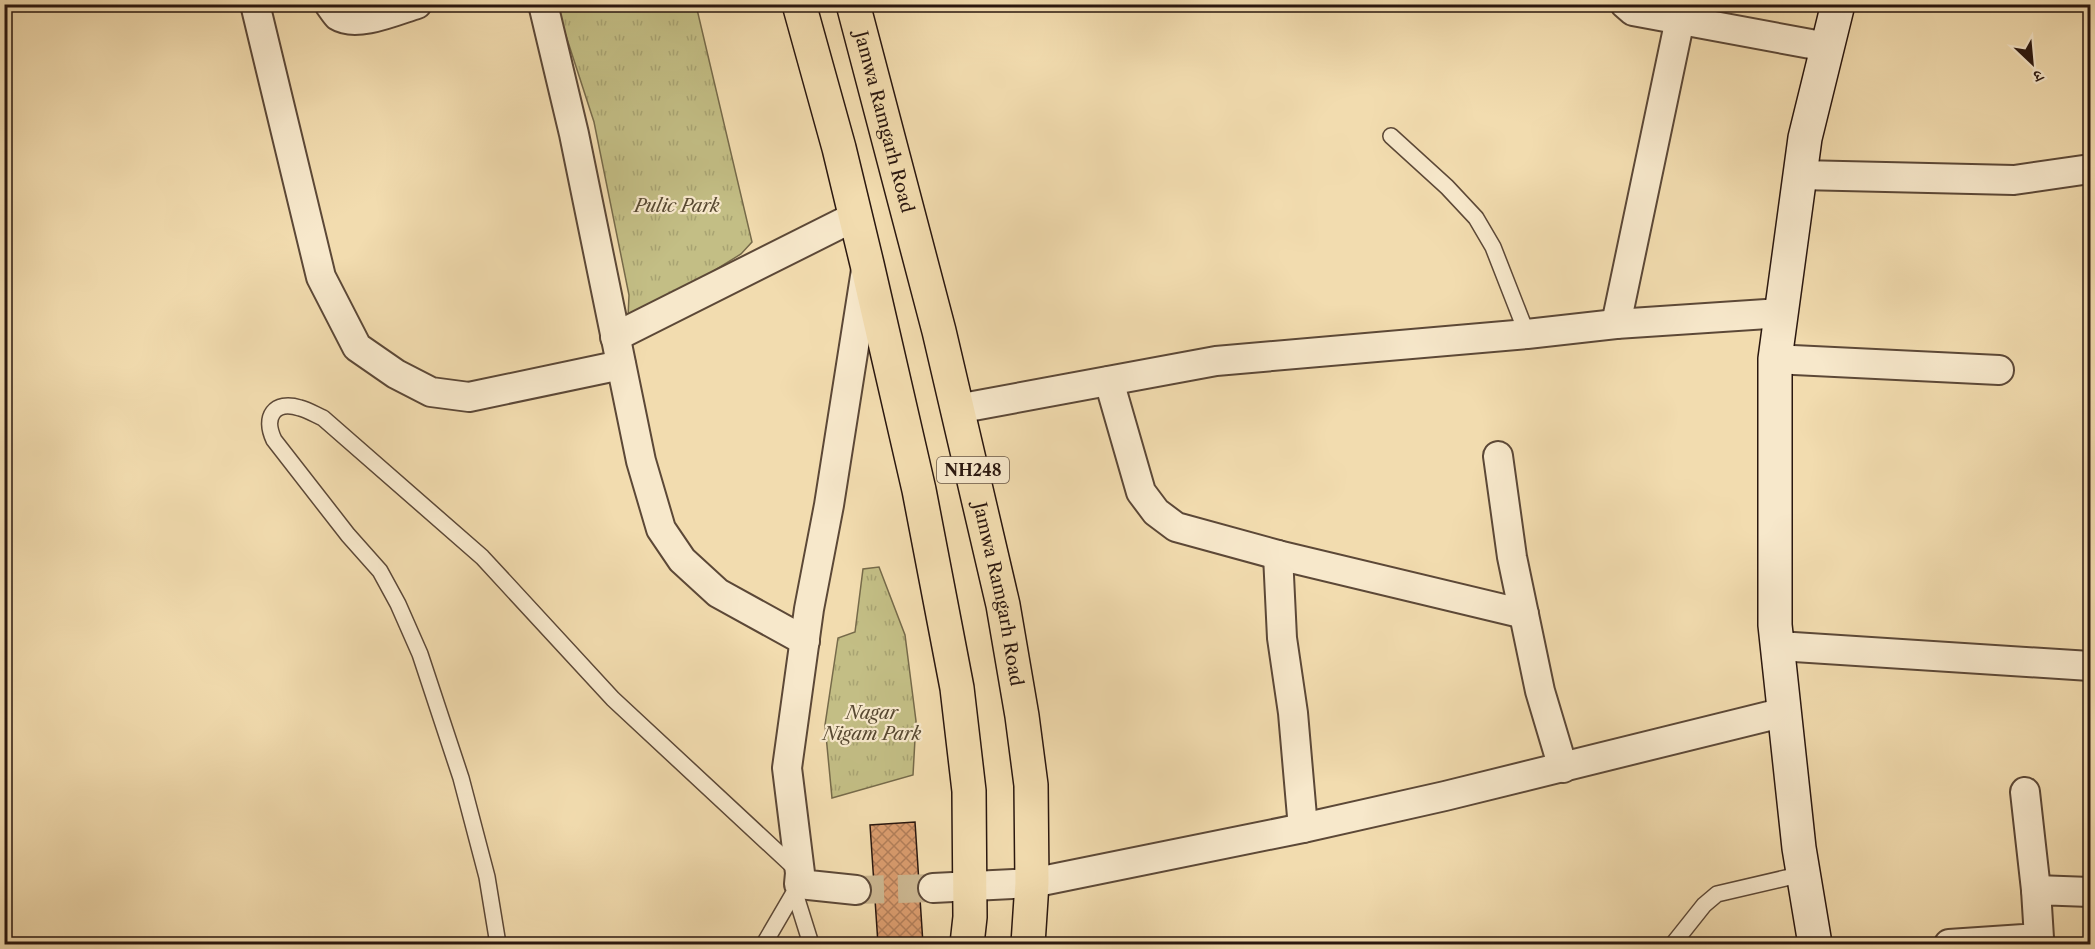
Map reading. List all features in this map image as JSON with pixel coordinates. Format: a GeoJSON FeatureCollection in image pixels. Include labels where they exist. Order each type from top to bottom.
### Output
{"type":"FeatureCollection","features":[{"type":"Feature","properties":{"kind":"highway","name":"NH248"},"geometry":{"type":"LineString","coordinates":[[799,4],[856,216],[919,490],[957,688],[969,791],[970,917],[966,945]]}},
{"type":"Feature","properties":{"kind":"highway","name":"Jamwa Ramgarh Road"},"geometry":{"type":"LineString","coordinates":[[853,4],[939,331],[1003,605],[1031,785],[1032,883],[1028,945]]}},
{"type":"Feature","properties":{"kind":"street"},"geometry":{"type":"LineString","coordinates":[[255,4],[321,277],[357,347],[396,374],[431,392],[470,397],[621,365]]}},
{"type":"Feature","properties":{"kind":"street"},"geometry":{"type":"LineString","coordinates":[[330,4],[337,15],[351,20],[368,19],[417,4]]}},
{"type":"Feature","properties":{"kind":"street"},"geometry":{"type":"LineString","coordinates":[[543,4],[574,134],[641,461],[661,529],[682,560],[718,593],[805,641]]}},
{"type":"Feature","properties":{"kind":"street"},"geometry":{"type":"LineString","coordinates":[[1625,4],[1634,11],[1827,47]]}},
{"type":"Feature","properties":{"kind":"street"},"geometry":{"type":"LineString","coordinates":[[1815,945],[1803,874],[1775,625],[1775,359],[1805,138],[1838,4]]}},
{"type":"Feature","properties":{"kind":"street"},"geometry":{"type":"LineString","coordinates":[[1616,324],[1680,19]]}},
{"type":"Feature","properties":{"kind":"street"},"geometry":{"type":"LineString","coordinates":[[1800,175],[2014,180],[2091,169]]}},
{"type":"Feature","properties":{"kind":"street"},"geometry":{"type":"LineString","coordinates":[[615,337],[856,216]]}},
{"type":"Feature","properties":{"kind":"street"},"geometry":{"type":"LineString","coordinates":[[856,890],[798,884],[788,768],[805,641],[867,264]]}},
{"type":"Feature","properties":{"kind":"street"},"geometry":{"type":"LineString","coordinates":[[957,409],[1216,361],[1616,324],[1782,313]]}},
{"type":"Feature","properties":{"kind":"street"},"geometry":{"type":"LineString","coordinates":[[1775,359],[1999,370]]}},
{"type":"Feature","properties":{"kind":"street"},"geometry":{"type":"LineString","coordinates":[[1109,381],[1142,492],[1156,512],[1176,527],[1278,555],[1524,614]]}},
{"type":"Feature","properties":{"kind":"street"},"geometry":{"type":"LineString","coordinates":[[1498,456],[1512,556],[1540,691],[1563,768]]}},
{"type":"Feature","properties":{"kind":"street"},"geometry":{"type":"LineString","coordinates":[[1278,555],[1282,638],[1293,712],[1303,828]]}},
{"type":"Feature","properties":{"kind":"street"},"geometry":{"type":"LineString","coordinates":[[1778,646],[2091,666]]}},
{"type":"Feature","properties":{"kind":"street"},"geometry":{"type":"LineString","coordinates":[[933,888],[1032,883],[1303,828],[1563,768],[1785,712]]}},
{"type":"Feature","properties":{"kind":"street"},"geometry":{"type":"LineString","coordinates":[[1949,945],[2039,941],[2025,792]]}},
{"type":"Feature","properties":{"kind":"street"},"geometry":{"type":"LineString","coordinates":[[2036,890],[2091,892]]}},
{"type":"Feature","properties":{"kind":"lane"},"geometry":{"type":"LineString","coordinates":[[1391,136],[1447,187],[1476,218],[1493,248],[1527,334]]}},
{"type":"Feature","properties":{"kind":"lane"},"geometry":{"type":"LineString","coordinates":[[498,945],[487,877],[461,778],[420,654],[398,604],[380,571],[348,535],[273,440],[269,429],[269,418],[274,411],[284,406],[300,408],[323,418],[482,557],[613,699],[798,884],[811,945]]}},
{"type":"Feature","properties":{"kind":"lane"},"geometry":{"type":"LineString","coordinates":[[1673,945],[1704,904],[1717,894],[1803,874]]}},
{"type":"Feature","properties":{"kind":"lane"},"geometry":{"type":"LineString","coordinates":[[764,945],[798,884]]}},
{"type":"Feature","properties":{"kind":"green space","name":"Pulic Park"},"geometry":{"type":"Polygon","coordinates":[[[556,5],[696,5],[752,242],[741,254],[644,314],[628,318],[629,295],[594,122],[556,5]]]}},
{"type":"Feature","properties":{"kind":"green space","name":"Nagar Nigam Park"},"geometry":{"type":"Polygon","coordinates":[[[879,567],[905,635],[916,721],[913,775],[832,798],[825,725],[838,638],[855,632],[863,569],[879,567]]]}},
{"type":"Feature","properties":{"kind":"building"},"geometry":{"type":"Polygon","coordinates":[[[915,822],[923,944],[878,944],[870,825],[915,822]]]}},
{"type":"Feature","properties":{"kind":"tunnel"},"geometry":{"type":"LineString","coordinates":[[856,890],[933,888]]}}]}
